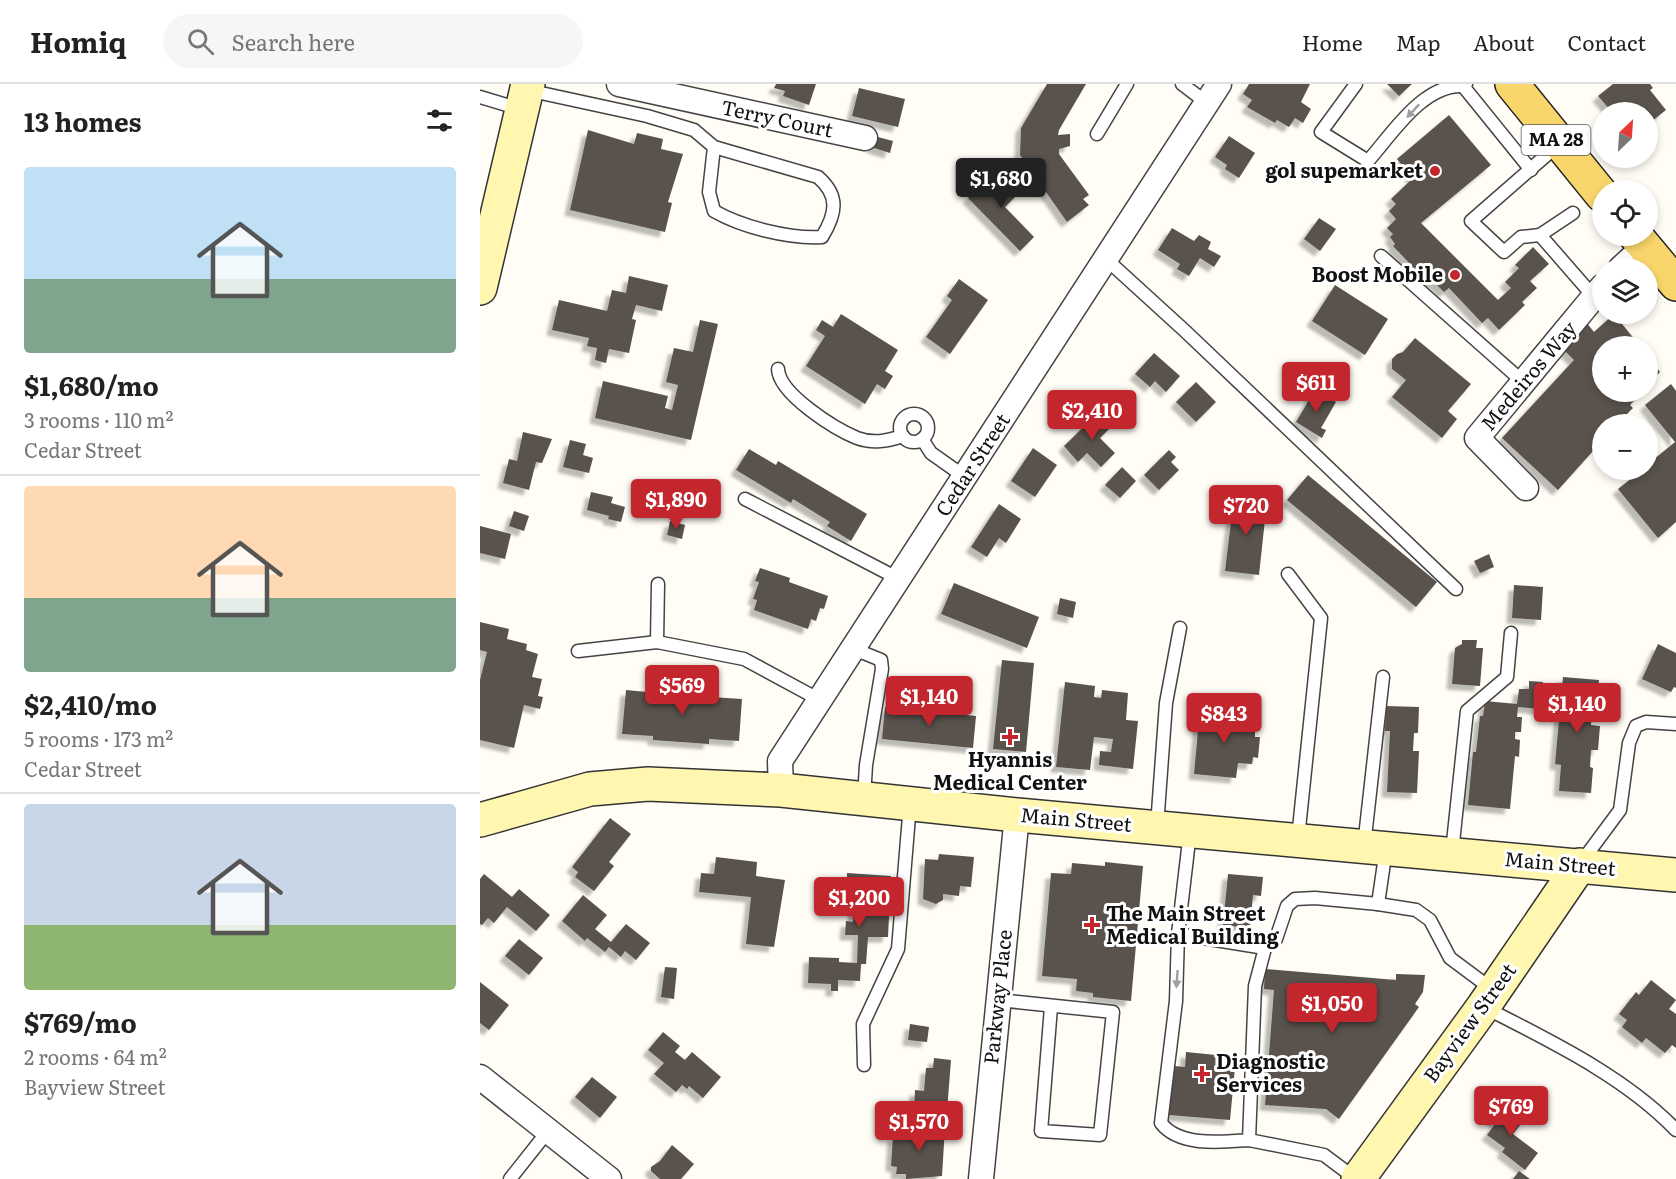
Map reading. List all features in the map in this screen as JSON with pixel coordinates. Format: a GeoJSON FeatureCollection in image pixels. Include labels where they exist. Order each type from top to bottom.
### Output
{"type":"FeatureCollection","features":[{"type":"Feature","properties":{"kind":"main road","name":"MA 28"},"geometry":{"type":"LineString","coordinates":[[1512,84],[1592,183]]}},
{"type":"Feature","properties":{"kind":"main road"},"geometry":{"type":"LineString","coordinates":[[480,288],[488,212],[525,95]]}},
{"type":"Feature","properties":{"kind":"main road"},"geometry":{"type":"LineString","coordinates":[[1644,246],[1676,284]]}},
{"type":"Feature","properties":{"kind":"main road","name":"Main Street"},"geometry":{"type":"LineString","coordinates":[[480,819],[590,789],[648,784],[781,790],[1157,827],[1188,844],[1298,839],[1676,875]]}},
{"type":"Feature","properties":{"kind":"main road","name":"Bayview Street"},"geometry":{"type":"LineString","coordinates":[[1357,1179],[1488,999],[1580,865]]}},
{"type":"Feature","properties":{"kind":"street","name":"Terry Court"},"geometry":{"type":"LineString","coordinates":[[619,84],[865,138]]}},
{"type":"Feature","properties":{"kind":"street","name":"Cedar Street"},"geometry":{"type":"LineString","coordinates":[[781,790],[780,761],[1213,93]]}},
{"type":"Feature","properties":{"kind":"street","name":"Medeiros Way"},"geometry":{"type":"LineString","coordinates":[[1526,488],[1477,438],[1592,299]]}},
{"type":"Feature","properties":{"kind":"street","name":"Parkway Place"},"geometry":{"type":"LineString","coordinates":[[981,1179],[1017,815]]}},
{"type":"Feature","properties":{"kind":"street"},"geometry":{"type":"LineString","coordinates":[[480,1077],[609,1179]]}},
{"type":"Feature","properties":{"kind":"lane"},"geometry":{"type":"LineString","coordinates":[[1097,134],[1127,84]]}},
{"type":"Feature","properties":{"kind":"lane"},"geometry":{"type":"LineString","coordinates":[[1182,84],[1213,93]]}},
{"type":"Feature","properties":{"kind":"lane"},"geometry":{"type":"LineString","coordinates":[[1356,84],[1321,132],[1368,161],[1418,105],[1449,85],[1464,85],[1531,170]]}},
{"type":"Feature","properties":{"kind":"lane"},"geometry":{"type":"LineString","coordinates":[[480,97],[525,95],[665,122],[694,130],[714,147],[818,177],[830,187],[834,202],[831,222],[822,237],[808,238],[734,222],[714,211],[709,192],[714,147]]}},
{"type":"Feature","properties":{"kind":"lane"},"geometry":{"type":"LineString","coordinates":[[1559,144],[1471,221],[1504,252],[1521,237],[1540,235],[1573,213]]}},
{"type":"Feature","properties":{"kind":"lane"},"geometry":{"type":"LineString","coordinates":[[1540,235],[1592,286]]}},
{"type":"Feature","properties":{"kind":"lane"},"geometry":{"type":"LineString","coordinates":[[1381,256],[1522,381]]}},
{"type":"Feature","properties":{"kind":"lane"},"geometry":{"type":"LineString","coordinates":[[1106,259],[1185,331],[1456,589]]}},
{"type":"Feature","properties":{"kind":"lane"},"geometry":{"type":"LineString","coordinates":[[778,369],[779,378],[798,401],[857,438],[885,441],[903,436],[914,441],[922,439],[927,432],[926,423],[916,415],[904,419],[900,427],[903,436]]}},
{"type":"Feature","properties":{"kind":"lane"},"geometry":{"type":"LineString","coordinates":[[922,439],[931,453],[965,477]]}},
{"type":"Feature","properties":{"kind":"lane"},"geometry":{"type":"LineString","coordinates":[[745,499],[899,579]]}},
{"type":"Feature","properties":{"kind":"lane"},"geometry":{"type":"LineString","coordinates":[[1288,574],[1321,618],[1298,839]]}},
{"type":"Feature","properties":{"kind":"lane"},"geometry":{"type":"LineString","coordinates":[[657,642],[658,584]]}},
{"type":"Feature","properties":{"kind":"lane"},"geometry":{"type":"LineString","coordinates":[[1157,827],[1166,703],[1180,628]]}},
{"type":"Feature","properties":{"kind":"lane"},"geometry":{"type":"LineString","coordinates":[[1452,854],[1467,711],[1507,678],[1511,633]]}},
{"type":"Feature","properties":{"kind":"lane"},"geometry":{"type":"LineString","coordinates":[[578,651],[657,642],[744,659],[820,700]]}},
{"type":"Feature","properties":{"kind":"lane"},"geometry":{"type":"LineString","coordinates":[[854,649],[881,660],[864,798]]}},
{"type":"Feature","properties":{"kind":"lane"},"geometry":{"type":"LineString","coordinates":[[1378,904],[1375,847],[1383,677]]}},
{"type":"Feature","properties":{"kind":"lane"},"geometry":{"type":"LineString","coordinates":[[1580,865],[1620,810],[1629,743],[1636,726],[1646,722],[1676,724]]}},
{"type":"Feature","properties":{"kind":"lane"},"geometry":{"type":"LineString","coordinates":[[864,1065],[863,1024],[898,949],[910,803]]}},
{"type":"Feature","properties":{"kind":"lane"},"geometry":{"type":"LineString","coordinates":[[1188,844],[1178,934],[1176,1001],[1161,1124],[1168,1134],[1186,1139],[1249,1140],[1324,1155],[1357,1179]]}},
{"type":"Feature","properties":{"kind":"lane"},"geometry":{"type":"LineString","coordinates":[[1249,1140],[1255,986],[1265,948],[1276,939],[1287,906],[1295,899],[1315,898],[1416,910],[1430,920],[1449,958],[1488,999],[1532,1032],[1635,1093],[1676,1130]]}},
{"type":"Feature","properties":{"kind":"lane"},"geometry":{"type":"LineString","coordinates":[[1178,934],[1265,948]]}},
{"type":"Feature","properties":{"kind":"lane"},"geometry":{"type":"LineString","coordinates":[[998,1000],[1113,1012],[1100,1136],[1041,1131],[1051,1007]]}},
{"type":"Feature","properties":{"kind":"lane"},"geometry":{"type":"LineString","coordinates":[[510,1179],[548,1131]]}},
{"type":"Feature","properties":{"kind":"building"},"geometry":{"type":"Polygon","coordinates":[[[776,84],[816,84],[809,105],[783,96],[785,91],[774,88],[776,84]]]}},
{"type":"Feature","properties":{"kind":"building"},"geometry":{"type":"Polygon","coordinates":[[[1047,84],[1086,84],[1058,135],[1070,134],[1070,146],[1059,149],[1059,154],[1089,195],[1083,199],[1089,205],[1067,222],[1020,155],[1021,128],[1047,84]]]}},
{"type":"Feature","properties":{"kind":"building"},"geometry":{"type":"Polygon","coordinates":[[[1249,84],[1310,84],[1301,102],[1311,109],[1303,123],[1295,118],[1289,127],[1277,120],[1275,123],[1247,107],[1252,100],[1243,94],[1249,84]]]}},
{"type":"Feature","properties":{"kind":"building"},"geometry":{"type":"Polygon","coordinates":[[[1387,84],[1412,84],[1399,96],[1387,84]]]}},
{"type":"Feature","properties":{"kind":"building"},"geometry":{"type":"Polygon","coordinates":[[[1613,84],[1650,84],[1653,88],[1650,90],[1666,110],[1658,116],[1658,102],[1603,102],[1598,96],[1613,84]]]}},
{"type":"Feature","properties":{"kind":"building"},"geometry":{"type":"Polygon","coordinates":[[[859,88],[905,99],[898,127],[852,116],[859,88]]]}},
{"type":"Feature","properties":{"kind":"building"},"geometry":{"type":"Polygon","coordinates":[[[1449,115],[1491,165],[1421,223],[1498,300],[1511,288],[1505,282],[1519,268],[1515,265],[1533,247],[1549,264],[1530,281],[1537,288],[1522,302],[1525,305],[1499,330],[1488,318],[1482,323],[1449,288],[1444,292],[1434,282],[1430,285],[1393,246],[1395,244],[1390,237],[1393,234],[1387,228],[1396,219],[1389,211],[1396,204],[1391,199],[1413,178],[1397,159],[1449,115]]]}},
{"type":"Feature","properties":{"kind":"building"},"geometry":{"type":"Polygon","coordinates":[[[588,130],[634,144],[637,133],[663,139],[661,149],[683,154],[668,202],[672,203],[665,232],[570,210],[588,130]]]}},
{"type":"Feature","properties":{"kind":"building"},"geometry":{"type":"Polygon","coordinates":[[[874,136],[893,141],[890,153],[871,147],[874,136]]]}},
{"type":"Feature","properties":{"kind":"building"},"geometry":{"type":"Polygon","coordinates":[[[1229,136],[1255,153],[1239,178],[1225,169],[1227,165],[1215,157],[1229,136]]]}},
{"type":"Feature","properties":{"kind":"building"},"geometry":{"type":"Polygon","coordinates":[[[996,170],[1019,193],[1005,207],[1034,237],[1020,251],[968,198],[996,170]]]}},
{"type":"Feature","properties":{"kind":"building"},"geometry":{"type":"Polygon","coordinates":[[[1319,218],[1336,229],[1320,251],[1304,239],[1319,218]]]}},
{"type":"Feature","properties":{"kind":"building"},"geometry":{"type":"Polygon","coordinates":[[[1172,228],[1194,241],[1199,235],[1211,242],[1208,249],[1221,256],[1214,267],[1200,258],[1189,276],[1177,269],[1180,264],[1158,250],[1172,228]]]}},
{"type":"Feature","properties":{"kind":"building"},"geometry":{"type":"Polygon","coordinates":[[[629,276],[668,285],[662,311],[636,305],[632,319],[636,320],[629,353],[609,349],[606,363],[595,360],[597,348],[587,346],[589,338],[552,330],[559,300],[607,311],[612,290],[626,293],[629,276]]]}},
{"type":"Feature","properties":{"kind":"building"},"geometry":{"type":"Polygon","coordinates":[[[959,279],[988,300],[950,354],[926,337],[952,300],[947,296],[959,279]]]}},
{"type":"Feature","properties":{"kind":"building"},"geometry":{"type":"Polygon","coordinates":[[[1335,285],[1388,319],[1365,355],[1312,321],[1335,285]]]}},
{"type":"Feature","properties":{"kind":"building"},"geometry":{"type":"Polygon","coordinates":[[[841,314],[898,350],[885,371],[893,376],[885,389],[877,384],[865,404],[806,366],[825,336],[816,330],[822,320],[833,327],[841,314]]]}},
{"type":"Feature","properties":{"kind":"building"},"geometry":{"type":"Polygon","coordinates":[[[700,320],[718,324],[691,440],[595,418],[603,381],[668,396],[665,408],[672,410],[678,385],[666,382],[674,348],[693,352],[700,320]]]}},
{"type":"Feature","properties":{"kind":"building"},"geometry":{"type":"Polygon","coordinates":[[[1586,322],[1594,332],[1603,324],[1622,324],[1632,336],[1592,336],[1592,402],[1633,402],[1630,405],[1633,408],[1627,414],[1592,414],[1592,452],[1558,490],[1502,438],[1574,360],[1562,348],[1586,322]]]}},
{"type":"Feature","properties":{"kind":"building"},"geometry":{"type":"Polygon","coordinates":[[[1415,338],[1471,384],[1448,411],[1457,419],[1442,438],[1392,397],[1406,380],[1392,369],[1392,359],[1403,352],[1415,338]]]}},
{"type":"Feature","properties":{"kind":"building"},"geometry":{"type":"Polygon","coordinates":[[[1154,353],[1180,376],[1166,392],[1155,381],[1150,387],[1135,374],[1154,353]]]}},
{"type":"Feature","properties":{"kind":"building"},"geometry":{"type":"Polygon","coordinates":[[[1196,382],[1216,402],[1196,422],[1176,402],[1196,382]]]}},
{"type":"Feature","properties":{"kind":"building"},"geometry":{"type":"Polygon","coordinates":[[[1671,384],[1676,391],[1676,522],[1658,538],[1618,489],[1629,480],[1658,480],[1658,456],[1675,442],[1658,421],[1658,414],[1652,414],[1645,405],[1649,402],[1658,402],[1658,394],[1671,384]]]}},
{"type":"Feature","properties":{"kind":"building"},"geometry":{"type":"Polygon","coordinates":[[[1315,390],[1336,402],[1321,428],[1326,430],[1322,438],[1296,422],[1315,390]]]}},
{"type":"Feature","properties":{"kind":"building"},"geometry":{"type":"Polygon","coordinates":[[[1099,412],[1112,426],[1100,438],[1115,453],[1101,467],[1087,453],[1078,462],[1064,446],[1099,412]]]}},
{"type":"Feature","properties":{"kind":"building"},"geometry":{"type":"Polygon","coordinates":[[[523,432],[552,439],[542,463],[536,462],[529,490],[503,483],[509,459],[517,461],[523,432]]]}},
{"type":"Feature","properties":{"kind":"building"},"geometry":{"type":"Polygon","coordinates":[[[570,440],[586,444],[583,455],[593,458],[589,473],[563,467],[570,440]]]}},
{"type":"Feature","properties":{"kind":"building"},"geometry":{"type":"Polygon","coordinates":[[[1033,448],[1057,465],[1035,497],[1011,481],[1033,448]]]}},
{"type":"Feature","properties":{"kind":"building"},"geometry":{"type":"Polygon","coordinates":[[[749,449],[776,465],[778,461],[867,514],[851,541],[827,526],[830,522],[793,499],[791,503],[736,470],[749,449]]]}},
{"type":"Feature","properties":{"kind":"building"},"geometry":{"type":"Polygon","coordinates":[[[1169,450],[1176,457],[1171,462],[1179,470],[1159,490],[1144,475],[1169,450]]]}},
{"type":"Feature","properties":{"kind":"building"},"geometry":{"type":"Polygon","coordinates":[[[1122,467],[1136,481],[1120,498],[1105,485],[1122,467]]]}},
{"type":"Feature","properties":{"kind":"building"},"geometry":{"type":"Polygon","coordinates":[[[1308,475],[1437,582],[1416,607],[1287,500],[1308,475]]]}},
{"type":"Feature","properties":{"kind":"building"},"geometry":{"type":"Polygon","coordinates":[[[591,492],[613,497],[611,503],[625,507],[621,522],[587,510],[591,492]]]}},
{"type":"Feature","properties":{"kind":"building"},"geometry":{"type":"Polygon","coordinates":[[[1234,497],[1267,501],[1259,575],[1225,571],[1234,497]]]}},
{"type":"Feature","properties":{"kind":"building"},"geometry":{"type":"Polygon","coordinates":[[[999,504],[1021,519],[1006,543],[999,538],[987,557],[971,547],[999,504]]]}},
{"type":"Feature","properties":{"kind":"building"},"geometry":{"type":"Polygon","coordinates":[[[514,511],[529,516],[524,531],[509,526],[514,511]]]}},
{"type":"Feature","properties":{"kind":"building"},"geometry":{"type":"Polygon","coordinates":[[[670,521],[685,525],[682,539],[667,535],[670,521]]]}},
{"type":"Feature","properties":{"kind":"building"},"geometry":{"type":"Polygon","coordinates":[[[480,526],[511,534],[505,559],[480,553],[480,526]]]}},
{"type":"Feature","properties":{"kind":"building"},"geometry":{"type":"Polygon","coordinates":[[[1489,554],[1494,567],[1480,573],[1474,561],[1489,554]]]}},
{"type":"Feature","properties":{"kind":"building"},"geometry":{"type":"Polygon","coordinates":[[[760,568],[790,578],[789,582],[828,596],[824,609],[820,608],[816,621],[811,619],[808,629],[754,610],[757,600],[753,599],[759,582],[755,581],[760,568]]]}},
{"type":"Feature","properties":{"kind":"building"},"geometry":{"type":"Polygon","coordinates":[[[954,583],[1039,617],[1027,648],[941,614],[954,583]]]}},
{"type":"Feature","properties":{"kind":"building"},"geometry":{"type":"Polygon","coordinates":[[[1514,585],[1543,587],[1541,620],[1512,618],[1514,585]]]}},
{"type":"Feature","properties":{"kind":"building"},"geometry":{"type":"Polygon","coordinates":[[[1060,598],[1076,602],[1073,618],[1057,614],[1060,598]]]}},
{"type":"Feature","properties":{"kind":"building"},"geometry":{"type":"Polygon","coordinates":[[[480,622],[509,629],[507,639],[527,644],[526,650],[538,654],[532,677],[542,679],[538,696],[543,697],[540,709],[524,705],[514,748],[480,740],[480,680],[487,652],[480,650],[480,622]]]}},
{"type":"Feature","properties":{"kind":"building"},"geometry":{"type":"Polygon","coordinates":[[[1462,640],[1477,640],[1476,648],[1483,648],[1480,686],[1452,684],[1455,648],[1462,644],[1462,640]]]}},
{"type":"Feature","properties":{"kind":"building"},"geometry":{"type":"Polygon","coordinates":[[[1658,644],[1676,653],[1676,688],[1674,687],[1671,692],[1642,679],[1658,644]]]}},
{"type":"Feature","properties":{"kind":"building"},"geometry":{"type":"Polygon","coordinates":[[[1002,660],[1034,663],[1026,752],[993,749],[1002,660]]]}},
{"type":"Feature","properties":{"kind":"building"},"geometry":{"type":"Polygon","coordinates":[[[1563,677],[1599,680],[1596,714],[1592,713],[1591,725],[1600,726],[1598,750],[1591,750],[1590,767],[1593,768],[1591,793],[1559,791],[1561,765],[1555,764],[1563,677]]]}},
{"type":"Feature","properties":{"kind":"building"},"geometry":{"type":"Polygon","coordinates":[[[1529,681],[1543,682],[1540,709],[1518,707],[1517,717],[1522,717],[1521,732],[1515,732],[1515,739],[1520,740],[1519,757],[1515,756],[1510,809],[1468,805],[1473,752],[1476,752],[1480,716],[1483,716],[1485,701],[1517,704],[1519,689],[1529,689],[1529,681]]]}},
{"type":"Feature","properties":{"kind":"building"},"geometry":{"type":"Polygon","coordinates":[[[1065,682],[1095,686],[1094,697],[1101,698],[1102,690],[1128,693],[1126,720],[1138,721],[1133,769],[1099,765],[1100,751],[1111,752],[1113,739],[1094,737],[1090,770],[1056,767],[1065,682]]]}},
{"type":"Feature","properties":{"kind":"building"},"geometry":{"type":"Polygon","coordinates":[[[657,688],[711,692],[711,697],[742,699],[739,741],[709,739],[709,744],[653,740],[653,736],[622,734],[626,690],[657,693],[657,688]]]}},
{"type":"Feature","properties":{"kind":"building"},"geometry":{"type":"Polygon","coordinates":[[[1386,706],[1419,707],[1418,733],[1414,733],[1413,751],[1419,751],[1417,793],[1387,792],[1390,731],[1385,731],[1386,706]]]}},
{"type":"Feature","properties":{"kind":"building"},"geometry":{"type":"Polygon","coordinates":[[[885,707],[976,716],[973,748],[882,739],[885,707]]]}},
{"type":"Feature","properties":{"kind":"building"},"geometry":{"type":"Polygon","coordinates":[[[1200,709],[1242,713],[1241,726],[1255,727],[1255,737],[1260,737],[1258,758],[1253,757],[1252,764],[1238,763],[1236,778],[1194,774],[1200,709]]]}},
{"type":"Feature","properties":{"kind":"building"},"geometry":{"type":"Polygon","coordinates":[[[610,818],[631,834],[609,862],[614,866],[594,891],[575,877],[578,872],[572,867],[610,818]]]}},
{"type":"Feature","properties":{"kind":"building"},"geometry":{"type":"Polygon","coordinates":[[[939,854],[974,857],[971,887],[960,886],[959,896],[943,894],[943,900],[936,904],[923,899],[925,859],[938,860],[939,854]]]}},
{"type":"Feature","properties":{"kind":"building"},"geometry":{"type":"Polygon","coordinates":[[[716,857],[757,862],[756,876],[785,880],[774,947],[746,944],[751,897],[699,892],[701,873],[714,874],[716,857]]]}},
{"type":"Feature","properties":{"kind":"building","name":"The Main Street Medical Building"},"geometry":{"type":"Polygon","coordinates":[[[1105,862],[1143,866],[1131,1001],[1093,997],[1093,993],[1076,991],[1077,979],[1042,976],[1051,873],[1071,874],[1072,863],[1105,866],[1105,862]]]}},
{"type":"Feature","properties":{"kind":"building"},"geometry":{"type":"Polygon","coordinates":[[[847,873],[891,876],[890,893],[896,893],[895,916],[889,916],[888,937],[868,937],[866,964],[861,964],[860,981],[838,980],[838,991],[831,991],[831,984],[808,983],[809,957],[839,958],[839,962],[857,963],[858,935],[845,935],[846,921],[853,922],[854,892],[847,892],[847,873]]]}},
{"type":"Feature","properties":{"kind":"building"},"geometry":{"type":"Polygon","coordinates":[[[484,874],[512,897],[519,889],[550,915],[536,931],[507,907],[494,923],[488,918],[482,925],[480,924],[480,879],[484,874]]]}},
{"type":"Feature","properties":{"kind":"building"},"geometry":{"type":"Polygon","coordinates":[[[1228,874],[1263,877],[1261,896],[1253,895],[1250,928],[1223,925],[1228,874]]]}},
{"type":"Feature","properties":{"kind":"building"},"geometry":{"type":"Polygon","coordinates":[[[583,895],[607,915],[595,929],[611,942],[626,924],[650,943],[636,960],[625,951],[621,957],[609,947],[605,952],[587,938],[585,941],[562,921],[583,895]]]}},
{"type":"Feature","properties":{"kind":"building"},"geometry":{"type":"Polygon","coordinates":[[[519,939],[543,958],[529,975],[505,956],[519,939]]]}},
{"type":"Feature","properties":{"kind":"building"},"geometry":{"type":"Polygon","coordinates":[[[665,967],[677,968],[674,999],[661,997],[665,967]]]}},
{"type":"Feature","properties":{"kind":"building"},"geometry":{"type":"Polygon","coordinates":[[[1265,969],[1396,980],[1396,974],[1425,975],[1423,992],[1415,1004],[1419,1007],[1339,1119],[1326,1109],[1265,1105],[1274,990],[1264,989],[1265,969]]]}},
{"type":"Feature","properties":{"kind":"building"},"geometry":{"type":"Polygon","coordinates":[[[1651,980],[1676,1000],[1669,1009],[1676,1014],[1676,1048],[1672,1045],[1665,1053],[1646,1038],[1642,1043],[1622,1027],[1627,1020],[1619,1014],[1636,992],[1639,995],[1651,980]]]}},
{"type":"Feature","properties":{"kind":"building"},"geometry":{"type":"Polygon","coordinates":[[[480,982],[509,1005],[489,1030],[480,1023],[480,982]]]}},
{"type":"Feature","properties":{"kind":"building"},"geometry":{"type":"Polygon","coordinates":[[[910,1024],[929,1027],[927,1042],[908,1040],[910,1024]]]}},
{"type":"Feature","properties":{"kind":"building"},"geometry":{"type":"Polygon","coordinates":[[[663,1032],[680,1046],[675,1052],[685,1060],[692,1052],[721,1077],[703,1098],[689,1086],[687,1089],[682,1085],[676,1092],[654,1074],[664,1063],[648,1050],[663,1032]]]}},
{"type":"Feature","properties":{"kind":"building"},"geometry":{"type":"Polygon","coordinates":[[[1186,1052],[1236,1057],[1230,1120],[1169,1115],[1174,1066],[1185,1067],[1186,1052]]]}},
{"type":"Feature","properties":{"kind":"building"},"geometry":{"type":"Polygon","coordinates":[[[934,1058],[951,1060],[947,1111],[914,1108],[915,1090],[924,1091],[926,1068],[933,1068],[934,1058]]]}},
{"type":"Feature","properties":{"kind":"building"},"geometry":{"type":"Polygon","coordinates":[[[592,1077],[617,1097],[600,1118],[575,1097],[592,1077]]]}},
{"type":"Feature","properties":{"kind":"building"},"geometry":{"type":"Polygon","coordinates":[[[1503,1104],[1524,1120],[1513,1134],[1538,1153],[1525,1170],[1502,1152],[1505,1148],[1487,1135],[1496,1123],[1491,1119],[1503,1104]]]}},
{"type":"Feature","properties":{"kind":"building"},"geometry":{"type":"Polygon","coordinates":[[[907,1125],[945,1127],[942,1176],[906,1179],[906,1174],[896,1174],[897,1167],[891,1166],[893,1136],[906,1136],[907,1125]]]}},
{"type":"Feature","properties":{"kind":"building"},"geometry":{"type":"Polygon","coordinates":[[[672,1145],[694,1164],[681,1179],[660,1179],[651,1171],[651,1167],[660,1161],[672,1145]]]}},
{"type":"Feature","properties":{"kind":"building"},"geometry":{"type":"Polygon","coordinates":[[[1519,1171],[1530,1179],[1513,1179],[1519,1171]]]}},
{"type":"Feature","properties":{"kind":"place","name":"gol supemarket"},"geometry":{"type":"Point","coordinates":[1435,171]}},
{"type":"Feature","properties":{"kind":"place","name":"Boost Mobile"},"geometry":{"type":"Point","coordinates":[1455,275]}},
{"type":"Feature","properties":{"kind":"place","name":"Hyannis Medical Center"},"geometry":{"type":"Point","coordinates":[1010,737]}},
{"type":"Feature","properties":{"kind":"place","name":"The Main Street Medical Building"},"geometry":{"type":"Point","coordinates":[1092,925]}},
{"type":"Feature","properties":{"kind":"place","name":"Diagnostic Services"},"geometry":{"type":"Point","coordinates":[1202,1074]}}]}
